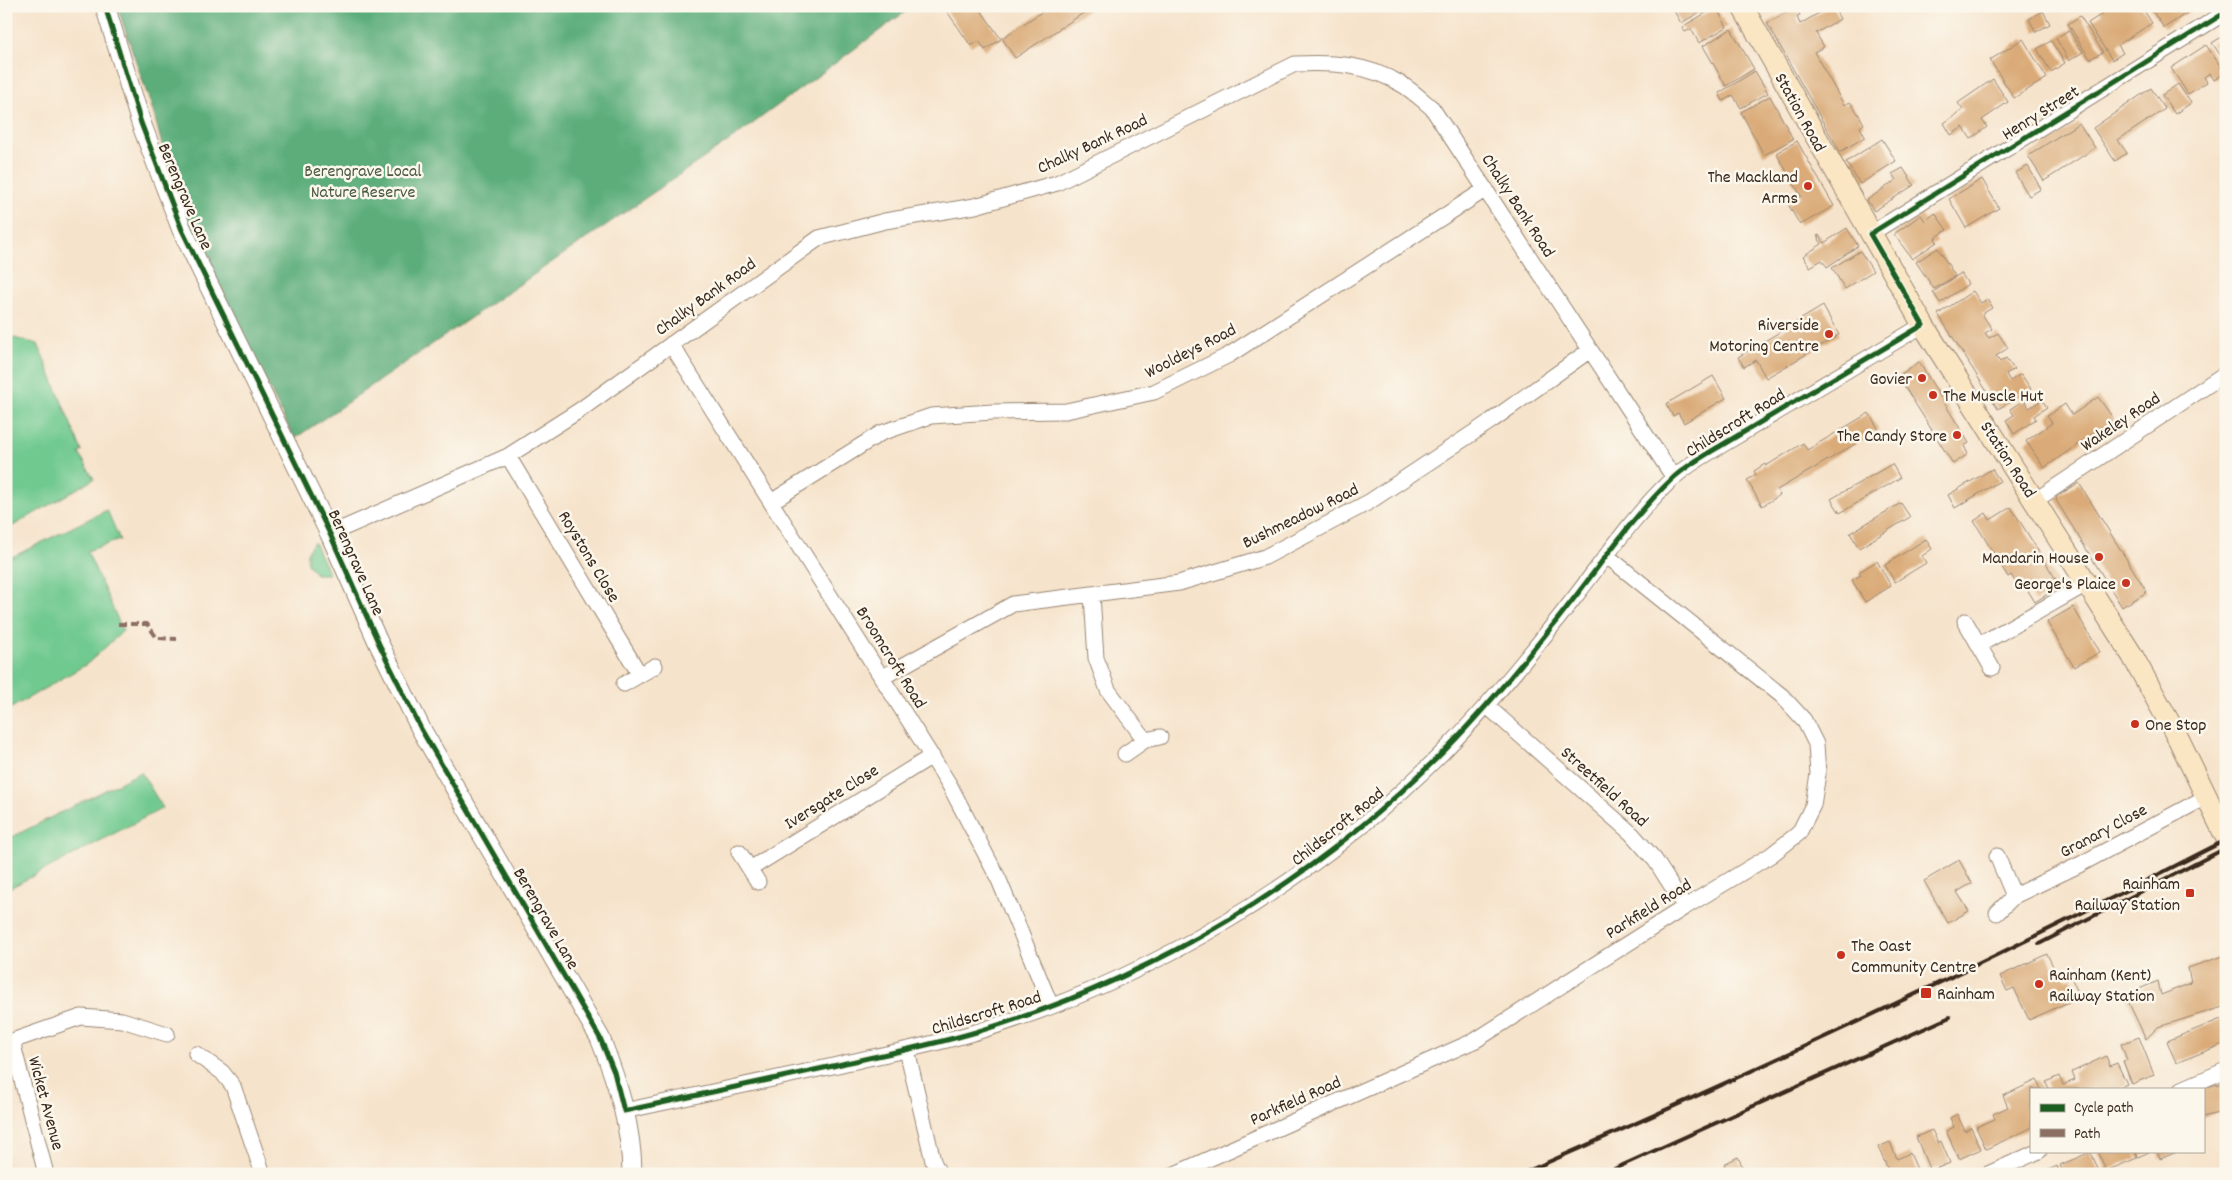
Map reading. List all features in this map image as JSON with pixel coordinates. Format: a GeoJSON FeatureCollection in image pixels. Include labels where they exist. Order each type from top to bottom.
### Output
{"type":"FeatureCollection","features":[{"type":"Feature","properties":{"kind":"main road","name":"Station Road"},"geometry":{"type":"LineString","coordinates":[[1742,6],[1923,325],[2036,500],[2137,663],[2208,796],[2226,837]]}},
{"type":"Feature","properties":{"kind":"street","name":"Berengrave Lane"},"geometry":{"type":"LineString","coordinates":[[105,6],[141,123],[182,230],[330,534],[379,644],[421,729],[600,1038],[614,1072],[624,1111],[632,1160],[632,1174]]}},
{"type":"Feature","properties":{"kind":"street","name":"Henry Street"},"geometry":{"type":"LineString","coordinates":[[1870,234],[2226,12]]}},
{"type":"Feature","properties":{"kind":"street","name":"Chalky Bank Road"},"geometry":{"type":"LineString","coordinates":[[330,534],[508,456],[580,410],[819,238],[885,221],[975,206],[1057,183],[1295,64],[1327,62],[1366,68],[1402,84],[1432,108],[1674,478]]}},
{"type":"Feature","properties":{"kind":"street","name":"Wooldeys Road"},"geometry":{"type":"LineString","coordinates":[[771,502],[881,434],[931,416],[993,412],[1066,412],[1154,392],[1228,355],[1486,189]]}},
{"type":"Feature","properties":{"kind":"street","name":"Childscroft Road"},"geometry":{"type":"LineString","coordinates":[[624,1111],[907,1050],[975,1032],[1051,1006],[1098,987],[1204,934],[1271,894],[1337,847],[1370,820],[1425,770],[1487,706],[1639,515],[1674,478],[1722,445],[1923,325]]}},
{"type":"Feature","properties":{"kind":"street","name":"Broomcroft Road"},"geometry":{"type":"LineString","coordinates":[[671,344],[883,677],[968,817],[995,872],[1051,1006]]}},
{"type":"Feature","properties":{"kind":"street","name":"Bushmeadow Road"},"geometry":{"type":"LineString","coordinates":[[883,677],[1013,604],[1179,583],[1265,557],[1369,502],[1491,421],[1590,350]]}},
{"type":"Feature","properties":{"kind":"street","name":"Wakeley Road"},"geometry":{"type":"LineString","coordinates":[[2036,500],[2226,373]]}},
{"type":"Feature","properties":{"kind":"street","name":"Roystons Close"},"geometry":{"type":"LineString","coordinates":[[508,456],[640,675]]}},
{"type":"Feature","properties":{"kind":"street","name":"Parkfield Road"},"geometry":{"type":"LineString","coordinates":[[1175,1174],[1476,1040],[1685,907],[1771,855],[1799,833],[1813,805],[1818,774],[1816,744],[1804,720],[1782,696],[1607,556]]}},
{"type":"Feature","properties":{"kind":"street"},"geometry":{"type":"LineString","coordinates":[[1980,645],[2088,583]]}},
{"type":"Feature","properties":{"kind":"street"},"geometry":{"type":"LineString","coordinates":[[1092,595],[1096,658],[1108,690],[1145,740]]}},
{"type":"Feature","properties":{"kind":"street"},"geometry":{"type":"LineString","coordinates":[[1965,622],[1992,668]]}},
{"type":"Feature","properties":{"kind":"street"},"geometry":{"type":"LineString","coordinates":[[624,684],[654,666]]}},
{"type":"Feature","properties":{"kind":"street","name":"Streetfield Road"},"geometry":{"type":"LineString","coordinates":[[1487,706],[1632,834],[1654,860],[1685,907]]}},
{"type":"Feature","properties":{"kind":"street"},"geometry":{"type":"LineString","coordinates":[[1125,754],[1145,740],[1160,737]]}},
{"type":"Feature","properties":{"kind":"street","name":"Iversgate Close"},"geometry":{"type":"LineString","coordinates":[[750,869],[932,756]]}},
{"type":"Feature","properties":{"kind":"street","name":"Granary Close"},"geometry":{"type":"LineString","coordinates":[[1997,912],[2014,896],[2078,865],[2208,796]]}},
{"type":"Feature","properties":{"kind":"street"},"geometry":{"type":"LineString","coordinates":[[739,852],[758,882]]}},
{"type":"Feature","properties":{"kind":"street"},"geometry":{"type":"LineString","coordinates":[[1997,856],[2014,896]]}},
{"type":"Feature","properties":{"kind":"street","name":"Wicket Avenue"},"geometry":{"type":"LineString","coordinates":[[46,1174],[9,1042],[81,1017],[122,1020],[168,1034]]}},
{"type":"Feature","properties":{"kind":"street"},"geometry":{"type":"LineString","coordinates":[[907,1050],[934,1161],[939,1174]]}},
{"type":"Feature","properties":{"kind":"street"},"geometry":{"type":"LineString","coordinates":[[196,1054],[222,1072],[233,1086],[263,1174]]}},
{"type":"Feature","properties":{"kind":"street"},"geometry":{"type":"LineString","coordinates":[[2184,1088],[2226,1070]]}},
{"type":"Feature","properties":{"kind":"street"},"geometry":{"type":"LineString","coordinates":[[1988,1174],[2037,1152]]}},
{"type":"Feature","properties":{"kind":"green space","name":"Berengrave Local Nature Reserve"},"geometry":{"type":"Polygon","coordinates":[[[117,6],[913,6],[736,136],[294,439],[172,182],[153,111],[117,6]]]}},
{"type":"Feature","properties":{"kind":"green space"},"geometry":{"type":"Polygon","coordinates":[[[6,336],[38,344],[82,451],[79,453],[94,479],[6,530],[6,336]]]}},
{"type":"Feature","properties":{"kind":"green space"},"geometry":{"type":"Polygon","coordinates":[[[107,510],[120,540],[87,551],[123,631],[87,664],[6,711],[6,560],[107,510]]]}},
{"type":"Feature","properties":{"kind":"green space"},"geometry":{"type":"Polygon","coordinates":[[[314,542],[329,574],[316,574],[307,563],[307,552],[314,542]]]}},
{"type":"Feature","properties":{"kind":"green space"},"geometry":{"type":"Polygon","coordinates":[[[141,772],[163,808],[6,890],[6,840],[141,772]]]}},
{"type":"Feature","properties":{"kind":"building"},"geometry":{"type":"Polygon","coordinates":[[[950,6],[978,6],[1001,39],[985,50],[979,41],[971,46],[946,10],[950,6]]]}},
{"type":"Feature","properties":{"kind":"building"},"geometry":{"type":"Polygon","coordinates":[[[1051,6],[1094,6],[1015,58],[1002,38],[1051,6]]]}},
{"type":"Feature","properties":{"kind":"building"},"geometry":{"type":"Polygon","coordinates":[[[1671,6],[1711,6],[1681,23],[1671,6]]]}},
{"type":"Feature","properties":{"kind":"building"},"geometry":{"type":"Polygon","coordinates":[[[1833,6],[1840,19],[1816,33],[1824,47],[1814,52],[1844,105],[1850,102],[1859,115],[1864,124],[1860,127],[1865,137],[1840,152],[1767,23],[1796,7],[1800,15],[1797,17],[1800,24],[1833,6]]]}},
{"type":"Feature","properties":{"kind":"building"},"geometry":{"type":"Polygon","coordinates":[[[2105,6],[2141,6],[2152,23],[2118,45],[2123,53],[2112,60],[2088,23],[2102,14],[2100,10],[2105,6]]]}},
{"type":"Feature","properties":{"kind":"building"},"geometry":{"type":"Polygon","coordinates":[[[2149,6],[2191,6],[2193,9],[2164,28],[2149,6]]]}},
{"type":"Feature","properties":{"kind":"building"},"geometry":{"type":"Polygon","coordinates":[[[1716,7],[1727,27],[1699,43],[1691,29],[1685,32],[1682,27],[1716,7]]]}},
{"type":"Feature","properties":{"kind":"building"},"geometry":{"type":"Polygon","coordinates":[[[2043,11],[2050,24],[2036,32],[2029,19],[2043,11]]]}},
{"type":"Feature","properties":{"kind":"building"},"geometry":{"type":"Polygon","coordinates":[[[2080,16],[2103,52],[2090,59],[2068,24],[2080,16]]]}},
{"type":"Feature","properties":{"kind":"building"},"geometry":{"type":"Polygon","coordinates":[[[1731,29],[1754,69],[1726,86],[1703,46],[1731,29]]]}},
{"type":"Feature","properties":{"kind":"building"},"geometry":{"type":"Polygon","coordinates":[[[2069,30],[2083,52],[2069,61],[2056,38],[2069,30]]]}},
{"type":"Feature","properties":{"kind":"building"},"geometry":{"type":"Polygon","coordinates":[[[2226,34],[2226,63],[2212,43],[2226,34]]]}},
{"type":"Feature","properties":{"kind":"building"},"geometry":{"type":"Polygon","coordinates":[[[2023,39],[2047,78],[2014,98],[1990,60],[2023,39]]]}},
{"type":"Feature","properties":{"kind":"building"},"geometry":{"type":"Polygon","coordinates":[[[2051,41],[2065,63],[2051,72],[2037,49],[2051,41]]]}},
{"type":"Feature","properties":{"kind":"building"},"geometry":{"type":"Polygon","coordinates":[[[2206,45],[2225,73],[2214,80],[2210,73],[2204,77],[2207,82],[2188,94],[2171,68],[2206,45]]]}},
{"type":"Feature","properties":{"kind":"building"},"geometry":{"type":"Polygon","coordinates":[[[1755,71],[1768,93],[1741,108],[1733,95],[1723,101],[1719,93],[1755,71]]]}},
{"type":"Feature","properties":{"kind":"building"},"geometry":{"type":"Polygon","coordinates":[[[1993,79],[2008,102],[1982,120],[1987,127],[1971,139],[1963,127],[1951,135],[1944,123],[1963,110],[1958,103],[1993,79]]]}},
{"type":"Feature","properties":{"kind":"building"},"geometry":{"type":"Polygon","coordinates":[[[2178,84],[2191,103],[2175,114],[2162,95],[2178,84]]]}},
{"type":"Feature","properties":{"kind":"building"},"geometry":{"type":"Polygon","coordinates":[[[2151,88],[2165,109],[2118,140],[2127,153],[2115,161],[2093,128],[2151,88]]]}},
{"type":"Feature","properties":{"kind":"building"},"geometry":{"type":"Polygon","coordinates":[[[1770,96],[1793,139],[1764,155],[1741,112],[1770,96]]]}},
{"type":"Feature","properties":{"kind":"building"},"geometry":{"type":"Polygon","coordinates":[[[2079,123],[2095,148],[2044,181],[2028,156],[2079,123]]]}},
{"type":"Feature","properties":{"kind":"building"},"geometry":{"type":"Polygon","coordinates":[[[1882,139],[1896,161],[1860,184],[1846,162],[1882,139]]]}},
{"type":"Feature","properties":{"kind":"building"},"geometry":{"type":"Polygon","coordinates":[[[1797,141],[1834,206],[1800,225],[1788,204],[1801,196],[1776,153],[1797,141]]]}},
{"type":"Feature","properties":{"kind":"building"},"geometry":{"type":"Polygon","coordinates":[[[2028,166],[2041,189],[2029,196],[2015,173],[2028,166]]]}},
{"type":"Feature","properties":{"kind":"building"},"geometry":{"type":"Polygon","coordinates":[[[1903,168],[1914,185],[1874,211],[1867,200],[1896,180],[1892,174],[1903,168]]]}},
{"type":"Feature","properties":{"kind":"building"},"geometry":{"type":"Polygon","coordinates":[[[1982,179],[1999,208],[1966,228],[1949,199],[1982,179]]]}},
{"type":"Feature","properties":{"kind":"building"},"geometry":{"type":"Polygon","coordinates":[[[1935,213],[1947,230],[1935,238],[1937,242],[1912,259],[1894,234],[1921,215],[1925,221],[1935,213]]]}},
{"type":"Feature","properties":{"kind":"building"},"geometry":{"type":"Polygon","coordinates":[[[1847,228],[1858,246],[1827,267],[1822,260],[1810,267],[1803,256],[1822,244],[1817,236],[1819,235],[1824,243],[1847,228]]]}},
{"type":"Feature","properties":{"kind":"building"},"geometry":{"type":"Polygon","coordinates":[[[1938,248],[1955,276],[1934,289],[1916,262],[1938,248]]]}},
{"type":"Feature","properties":{"kind":"building"},"geometry":{"type":"Polygon","coordinates":[[[1860,251],[1873,271],[1845,289],[1832,268],[1860,251]]]}},
{"type":"Feature","properties":{"kind":"building"},"geometry":{"type":"Polygon","coordinates":[[[1961,273],[1968,284],[1940,303],[1933,292],[1961,273]]]}},
{"type":"Feature","properties":{"kind":"building"},"geometry":{"type":"Polygon","coordinates":[[[1973,291],[1981,303],[1987,299],[1992,308],[1982,314],[1992,329],[1985,333],[1989,338],[1998,333],[2008,348],[1996,356],[2000,362],[2006,358],[2014,369],[2006,374],[2010,381],[2021,374],[2031,389],[1998,409],[1938,314],[1973,291]]]}},
{"type":"Feature","properties":{"kind":"building"},"geometry":{"type":"Polygon","coordinates":[[[1823,306],[1839,335],[1766,378],[1756,360],[1744,367],[1738,357],[1823,306]]]}},
{"type":"Feature","properties":{"kind":"building"},"geometry":{"type":"Polygon","coordinates":[[[1919,362],[1969,443],[1964,446],[1968,454],[1953,464],[1898,376],[1919,362]]]}},
{"type":"Feature","properties":{"kind":"building"},"geometry":{"type":"Polygon","coordinates":[[[1713,376],[1726,398],[1684,423],[1678,413],[1673,416],[1666,404],[1713,376]]]}},
{"type":"Feature","properties":{"kind":"building"},"geometry":{"type":"Polygon","coordinates":[[[2098,397],[2118,425],[2101,436],[2097,431],[2044,468],[2026,441],[2052,423],[2047,416],[2065,404],[2072,415],[2098,397]]]}},
{"type":"Feature","properties":{"kind":"building"},"geometry":{"type":"Polygon","coordinates":[[[2024,400],[2029,408],[2042,400],[2047,407],[2034,416],[2036,419],[2014,434],[2006,420],[2014,415],[2010,409],[2024,400]]]}},
{"type":"Feature","properties":{"kind":"building"},"geometry":{"type":"Polygon","coordinates":[[[1869,413],[1879,430],[1777,490],[1780,495],[1762,506],[1747,480],[1756,475],[1754,471],[1765,464],[1766,466],[1803,443],[1807,450],[1869,413]]]}},
{"type":"Feature","properties":{"kind":"building"},"geometry":{"type":"Polygon","coordinates":[[[1892,464],[1900,478],[1840,513],[1831,499],[1892,464]]]}},
{"type":"Feature","properties":{"kind":"building"},"geometry":{"type":"Polygon","coordinates":[[[1992,469],[2000,481],[1955,508],[1948,495],[1992,469]]]}},
{"type":"Feature","properties":{"kind":"building"},"geometry":{"type":"Polygon","coordinates":[[[2079,483],[2147,592],[2122,607],[2056,500],[2057,496],[2079,483]]]}},
{"type":"Feature","properties":{"kind":"building"},"geometry":{"type":"Polygon","coordinates":[[[1901,503],[1910,517],[1859,548],[1850,533],[1901,503]]]}},
{"type":"Feature","properties":{"kind":"building"},"geometry":{"type":"Polygon","coordinates":[[[2011,507],[2060,586],[2035,602],[2022,581],[2017,585],[2011,575],[2008,577],[1974,521],[1986,513],[1990,520],[2011,507]]]}},
{"type":"Feature","properties":{"kind":"building"},"geometry":{"type":"Polygon","coordinates":[[[1926,539],[1932,549],[1922,556],[1926,563],[1895,582],[1885,565],[1926,539]]]}},
{"type":"Feature","properties":{"kind":"building"},"geometry":{"type":"Polygon","coordinates":[[[1877,561],[1891,586],[1865,602],[1852,580],[1861,575],[1859,572],[1877,561]]]}},
{"type":"Feature","properties":{"kind":"building"},"geometry":{"type":"Polygon","coordinates":[[[2073,607],[2100,652],[2074,667],[2047,622],[2073,607]]]}},
{"type":"Feature","properties":{"kind":"building"},"geometry":{"type":"Polygon","coordinates":[[[1959,860],[1972,883],[1957,892],[1969,911],[1948,923],[1924,881],[1959,860]]]}},
{"type":"Feature","properties":{"kind":"building","name":"Rainham (Kent) Railway Station"},"geometry":{"type":"Polygon","coordinates":[[[2047,954],[2056,972],[2061,969],[2066,980],[2071,977],[2080,997],[2029,1020],[2014,988],[2007,991],[2000,976],[2047,954]]]}},
{"type":"Feature","properties":{"kind":"building"},"geometry":{"type":"Polygon","coordinates":[[[2226,955],[2226,1006],[2158,1027],[2146,1039],[2125,995],[2158,981],[2161,995],[2191,983],[2188,968],[2226,955]]]}},
{"type":"Feature","properties":{"kind":"building"},"geometry":{"type":"Polygon","coordinates":[[[2221,1019],[2226,1031],[2226,1043],[2176,1063],[2167,1041],[2221,1019]]]}},
{"type":"Feature","properties":{"kind":"building"},"geometry":{"type":"Polygon","coordinates":[[[2139,1037],[2154,1075],[2132,1084],[2123,1061],[2127,1060],[2121,1044],[2139,1037]]]}},
{"type":"Feature","properties":{"kind":"building"},"geometry":{"type":"Polygon","coordinates":[[[2106,1056],[2110,1066],[2117,1063],[2127,1084],[2118,1088],[2049,1088],[2046,1082],[2059,1076],[2063,1085],[2075,1080],[2072,1072],[2106,1056]]]}},
{"type":"Feature","properties":{"kind":"building"},"geometry":{"type":"Polygon","coordinates":[[[2037,1080],[2041,1088],[2030,1088],[2030,1128],[1986,1149],[1976,1127],[1995,1119],[1993,1114],[2008,1107],[2003,1096],[2037,1080]]]}},
{"type":"Feature","properties":{"kind":"building"},"geometry":{"type":"Polygon","coordinates":[[[2226,1082],[2226,1111],[2204,1117],[2203,1088],[2226,1082]]]}},
{"type":"Feature","properties":{"kind":"building"},"geometry":{"type":"Polygon","coordinates":[[[1957,1114],[1965,1131],[1971,1127],[1981,1149],[1959,1159],[1946,1131],[1954,1127],[1950,1118],[1957,1114]]]}},
{"type":"Feature","properties":{"kind":"building"},"geometry":{"type":"Polygon","coordinates":[[[1932,1130],[1938,1143],[1941,1141],[1950,1163],[1930,1171],[1916,1137],[1932,1130]]]}},
{"type":"Feature","properties":{"kind":"building"},"geometry":{"type":"Polygon","coordinates":[[[1890,1142],[1897,1159],[1910,1153],[1919,1174],[1890,1174],[1878,1147],[1890,1142]]]}},
{"type":"Feature","properties":{"kind":"building"},"geometry":{"type":"Polygon","coordinates":[[[2091,1152],[2100,1174],[2064,1174],[2060,1165],[2091,1152]]]}},
{"type":"Feature","properties":{"kind":"building"},"geometry":{"type":"Polygon","coordinates":[[[2098,1152],[2135,1152],[2137,1158],[2106,1171],[2098,1152]]]}},
{"type":"Feature","properties":{"kind":"building"},"geometry":{"type":"Polygon","coordinates":[[[2136,1152],[2149,1152],[2138,1157],[2136,1152]]]}},
{"type":"Feature","properties":{"kind":"building"},"geometry":{"type":"Polygon","coordinates":[[[2157,1152],[2177,1152],[2160,1159],[2157,1152]]]}},
{"type":"Feature","properties":{"kind":"building"},"geometry":{"type":"Polygon","coordinates":[[[1738,1157],[1746,1174],[1729,1174],[1724,1164],[1738,1157]]]}},
{"type":"Feature","properties":{"kind":"building"},"geometry":{"type":"Polygon","coordinates":[[[2057,1166],[2060,1174],[2040,1174],[2057,1166]]]}},
{"type":"Feature","properties":{"kind":"railway"},"geometry":{"type":"LineString","coordinates":[[1521,1174],[1700,1095],[1876,1013],[2052,928],[2226,840]]}},
{"type":"Feature","properties":{"kind":"railway"},"geometry":{"type":"LineString","coordinates":[[2039,944],[2226,848]]}},
{"type":"Feature","properties":{"kind":"railway"},"geometry":{"type":"LineString","coordinates":[[1603,1174],[1950,1017]]}},
{"type":"Feature","properties":{"kind":"marked path"},"geometry":{"type":"LineString","coordinates":[[118,624],[147,624],[157,638],[177,639]]}},
{"type":"Feature","properties":{"kind":"cycle path"},"geometry":{"type":"LineString","coordinates":[[105,6],[141,123],[182,230],[330,534],[379,644],[421,729],[600,1038],[614,1072],[624,1111],[940,1042],[1042,1010],[1106,984],[1168,954],[1228,920],[1286,883],[1342,842],[1395,798],[1445,750],[1528,656],[1633,521],[1658,492],[1678,474],[1703,456],[1923,325],[1870,234],[2226,12]]}},
{"type":"Feature","properties":{"kind":"place","name":"The Mackland Arms"},"geometry":{"type":"Point","coordinates":[1808,186]}},
{"type":"Feature","properties":{"kind":"place","name":"Riverside Motoring Centre"},"geometry":{"type":"Point","coordinates":[1829,334]}},
{"type":"Feature","properties":{"kind":"place","name":"Govier"},"geometry":{"type":"Point","coordinates":[1922,378]}},
{"type":"Feature","properties":{"kind":"place","name":"The Muscle Hut"},"geometry":{"type":"Point","coordinates":[1933,395]}},
{"type":"Feature","properties":{"kind":"place","name":"The Candy Store"},"geometry":{"type":"Point","coordinates":[1957,435]}},
{"type":"Feature","properties":{"kind":"place","name":"Mandarin House"},"geometry":{"type":"Point","coordinates":[2099,557]}},
{"type":"Feature","properties":{"kind":"place","name":"George's Plaice"},"geometry":{"type":"Point","coordinates":[2126,583]}},
{"type":"Feature","properties":{"kind":"place","name":"One Stop"},"geometry":{"type":"Point","coordinates":[2135,724]}},
{"type":"Feature","properties":{"kind":"place","name":"Rainham Railway Station"},"geometry":{"type":"Point","coordinates":[2190,893]}},
{"type":"Feature","properties":{"kind":"place","name":"The Oast Community Centre"},"geometry":{"type":"Point","coordinates":[1841,955]}},
{"type":"Feature","properties":{"kind":"place","name":"Rainham (Kent) Railway Station"},"geometry":{"type":"Point","coordinates":[2039,984]}},
{"type":"Feature","properties":{"kind":"place","name":"Rainham"},"geometry":{"type":"Point","coordinates":[1926,993]}}]}
